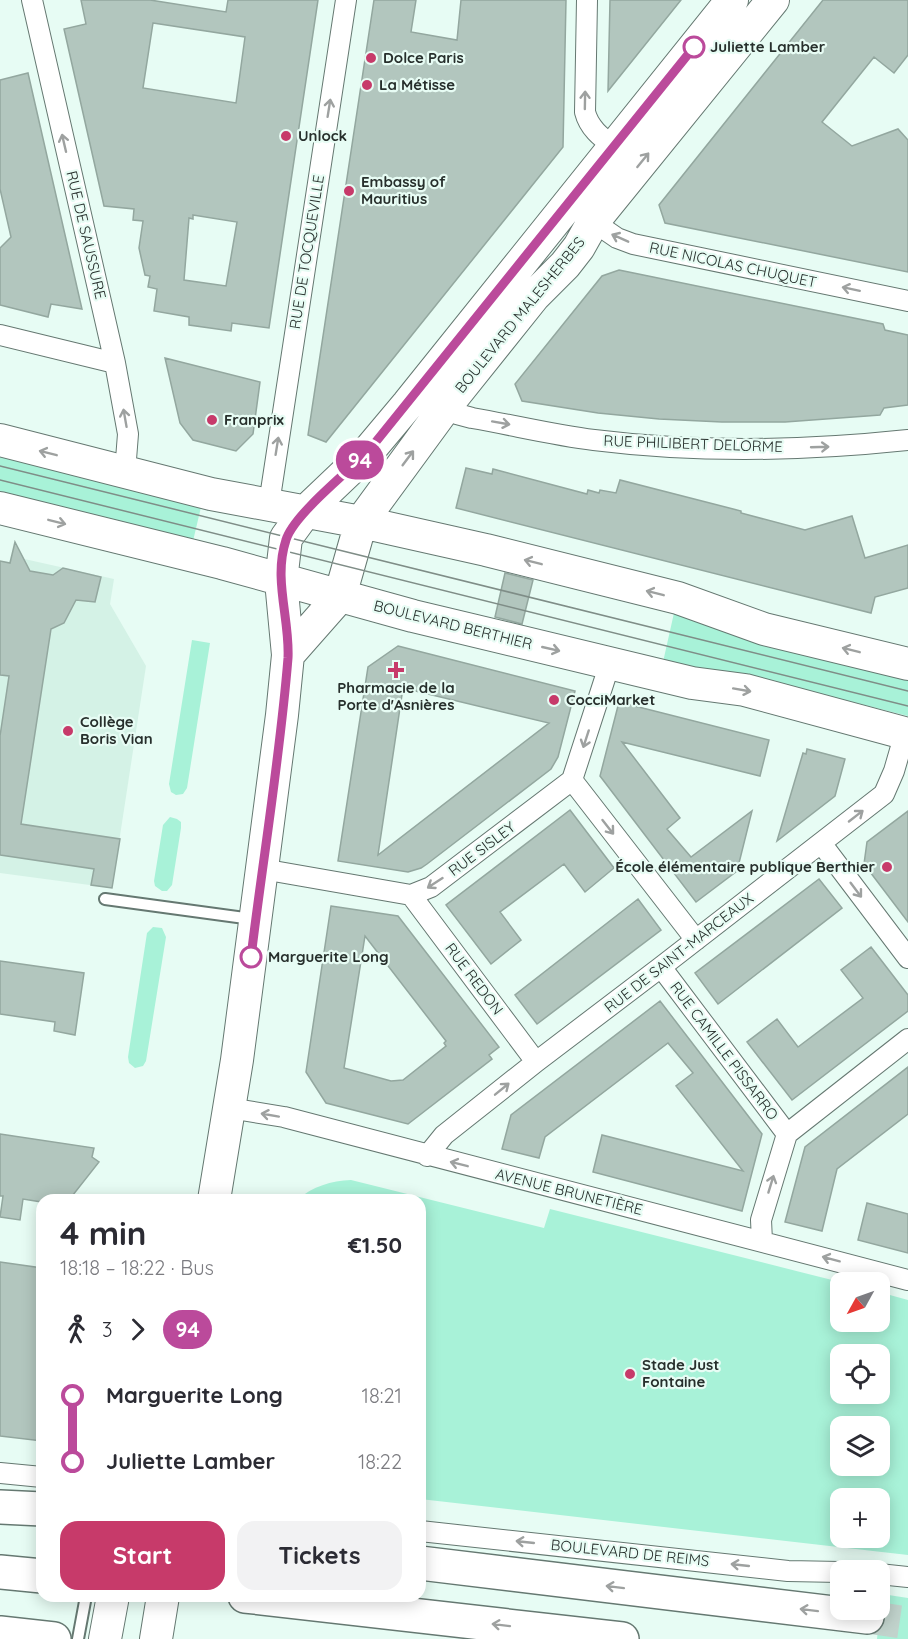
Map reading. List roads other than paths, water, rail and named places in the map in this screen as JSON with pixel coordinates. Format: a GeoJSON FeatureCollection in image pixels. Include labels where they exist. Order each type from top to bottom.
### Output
{"type":"FeatureCollection","features":[{"type":"Feature","properties":{"kind":"highway"},"geometry":{"type":"LineString","coordinates":[[0,1507],[36,1509]]}},
{"type":"Feature","properties":{"kind":"highway"},"geometry":{"type":"LineString","coordinates":[[426,1564],[830,1613]]}},
{"type":"Feature","properties":{"kind":"highway"},"geometry":{"type":"LineString","coordinates":[[0,1572],[36,1575]]}},
{"type":"Feature","properties":{"kind":"highway"},"geometry":{"type":"LineString","coordinates":[[297,1602],[621,1639]]}},
{"type":"Feature","properties":{"kind":"highway"},"geometry":{"type":"LineString","coordinates":[[0,1633],[54,1639]]}},
{"type":"Feature","properties":{"kind":"main road","name":"BOULEVARD MALESHERBES"},"geometry":{"type":"LineString","coordinates":[[215,1194],[256,920],[282,715],[288,655],[281,581],[286,538],[305,512],[366,454],[732,0]]}},
{"type":"Feature","properties":{"kind":"main road","name":"BOULEVARD MALESHERBES"},"geometry":{"type":"LineString","coordinates":[[361,522],[446,406],[534,296],[565,265],[579,247],[593,222],[773,0]]}},
{"type":"Feature","properties":{"kind":"main road"},"geometry":{"type":"LineString","coordinates":[[0,440],[211,494],[361,522],[678,598],[764,629],[908,664]]}},
{"type":"Feature","properties":{"kind":"main road","name":"BOULEVARD BERTHIER"},"geometry":{"type":"LineString","coordinates":[[0,508],[222,563],[413,616],[692,683],[745,690],[906,733]]}},
{"type":"Feature","properties":{"kind":"main road"},"geometry":{"type":"LineString","coordinates":[[288,655],[340,596],[361,522]]}},
{"type":"Feature","properties":{"kind":"main road"},"geometry":{"type":"LineString","coordinates":[[105,1639],[112,1602]]}},
{"type":"Feature","properties":{"kind":"main road"},"geometry":{"type":"LineString","coordinates":[[156,1639],[163,1602]]}},
{"type":"Feature","properties":{"kind":"street","name":"RUE DE SAUSSURE"},"geometry":{"type":"LineString","coordinates":[[32,0],[115,363],[128,434],[125,472]]}},
{"type":"Feature","properties":{"kind":"street","name":"RUE DE TOCQUEVILLE"},"geometry":{"type":"LineString","coordinates":[[269,504],[346,0]]}},
{"type":"Feature","properties":{"kind":"street"},"geometry":{"type":"LineString","coordinates":[[587,0],[585,112],[594,130],[614,147]]}},
{"type":"Feature","properties":{"kind":"street","name":"RUE NICOLAS CHUQUET"},"geometry":{"type":"LineString","coordinates":[[568,204],[617,238],[640,246],[908,301]]}},
{"type":"Feature","properties":{"kind":"street"},"geometry":{"type":"LineString","coordinates":[[0,335],[115,363]]}},
{"type":"Feature","properties":{"kind":"street","name":"RUE PHILIBERT DELORME"},"geometry":{"type":"LineString","coordinates":[[446,406],[457,414],[472,418],[593,440],[671,446],[745,449],[821,448],[908,440]]}},
{"type":"Feature","properties":{"kind":"street"},"geometry":{"type":"LineString","coordinates":[[610,663],[572,780],[696,939]]}},
{"type":"Feature","properties":{"kind":"street","name":"RUE DE SAINT-MARCEAUX"},"geometry":{"type":"LineString","coordinates":[[427,1156],[444,1135],[536,1062],[884,794],[906,733]]}},
{"type":"Feature","properties":{"kind":"street","name":"RUE SISLEY"},"geometry":{"type":"LineString","coordinates":[[411,896],[431,887],[572,780]]}},
{"type":"Feature","properties":{"kind":"street"},"geometry":{"type":"LineString","coordinates":[[820,843],[908,958]]}},
{"type":"Feature","properties":{"kind":"street"},"geometry":{"type":"LineString","coordinates":[[262,869],[411,896]]}},
{"type":"Feature","properties":{"kind":"street","name":"RUE REDON"},"geometry":{"type":"LineString","coordinates":[[411,896],[536,1062]]}},
{"type":"Feature","properties":{"kind":"street","name":"RUE CAMILLE PISSARRO"},"geometry":{"type":"LineString","coordinates":[[661,967],[787,1134]]}},
{"type":"Feature","properties":{"kind":"street"},"geometry":{"type":"LineString","coordinates":[[762,1241],[760,1220],[787,1134],[908,1039]]}},
{"type":"Feature","properties":{"kind":"street","name":"AVENUE BRUNETIÈRE"},"geometry":{"type":"LineString","coordinates":[[229,1108],[284,1117],[908,1280]]}},
{"type":"Feature","properties":{"kind":"street"},"geometry":{"type":"LineString","coordinates":[[0,1473],[36,1476]]}},
{"type":"Feature","properties":{"kind":"street","name":"BOULEVARD DE REIMS"},"geometry":{"type":"LineString","coordinates":[[426,1532],[788,1571],[830,1572]]}},
{"type":"Feature","properties":{"kind":"street"},"geometry":{"type":"LineString","coordinates":[[890,1575],[908,1577]]}},
{"type":"Feature","properties":{"kind":"lane"},"geometry":{"type":"LineString","coordinates":[[105,899],[256,920]]}},
{"type":"Feature","properties":{"kind":"lane"},"geometry":{"type":"LineString","coordinates":[[78,1639],[85,1602]]}},
{"type":"Feature","properties":{"kind":"tunnel"},"geometry":{"type":"LineString","coordinates":[[888,1620],[908,1623]]}},
{"type":"Feature","properties":{"kind":"tram line"},"geometry":{"type":"LineString","coordinates":[[0,466],[908,691]]}},
{"type":"Feature","properties":{"kind":"tram line"},"geometry":{"type":"LineString","coordinates":[[0,480],[908,706]]}},
{"type":"Feature","properties":{"kind":"place","name":"Juliette Lamber"},"geometry":{"type":"Point","coordinates":[694,47]}},
{"type":"Feature","properties":{"kind":"place","name":"Dolce Paris"},"geometry":{"type":"Point","coordinates":[371,58]}},
{"type":"Feature","properties":{"kind":"place","name":"La Métisse"},"geometry":{"type":"Point","coordinates":[367,85]}},
{"type":"Feature","properties":{"kind":"place","name":"Unlock"},"geometry":{"type":"Point","coordinates":[286,136]}},
{"type":"Feature","properties":{"kind":"place","name":"Embassy of Mauritius"},"geometry":{"type":"Point","coordinates":[349,191]}},
{"type":"Feature","properties":{"kind":"place","name":"Franprix"},"geometry":{"type":"Point","coordinates":[212,420]}},
{"type":"Feature","properties":{"kind":"place","name":"Pharmacie de la Porte d'Asnières"},"geometry":{"type":"Point","coordinates":[396,670]}},
{"type":"Feature","properties":{"kind":"place","name":"CocciMarket"},"geometry":{"type":"Point","coordinates":[554,700]}},
{"type":"Feature","properties":{"kind":"place","name":"Collège Boris Vian"},"geometry":{"type":"Point","coordinates":[68,731]}},
{"type":"Feature","properties":{"kind":"place","name":"École élémentaire publique Berthier"},"geometry":{"type":"Point","coordinates":[887,867]}},
{"type":"Feature","properties":{"kind":"place","name":"Marguerite Long"},"geometry":{"type":"Point","coordinates":[251,957]}},
{"type":"Feature","properties":{"kind":"place","name":"Stade Just Fontaine"},"geometry":{"type":"Point","coordinates":[630,1374]}}]}
